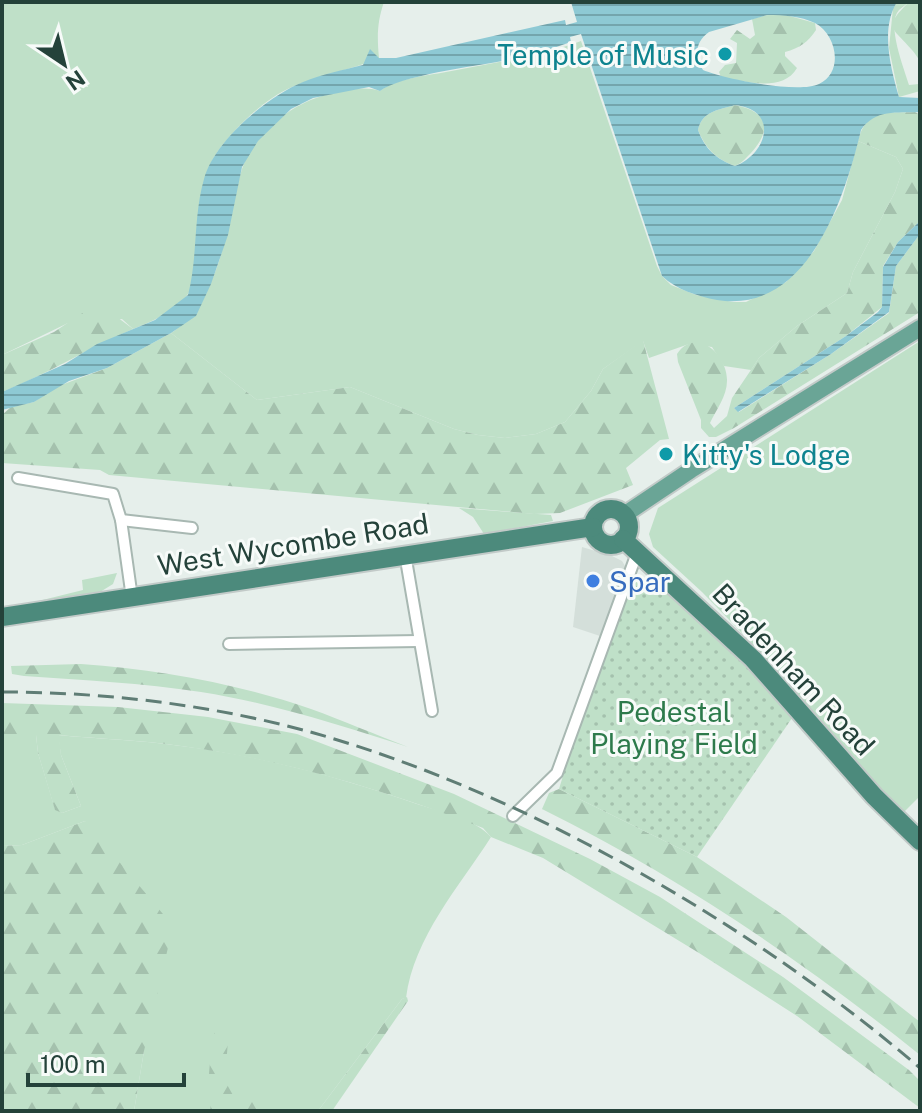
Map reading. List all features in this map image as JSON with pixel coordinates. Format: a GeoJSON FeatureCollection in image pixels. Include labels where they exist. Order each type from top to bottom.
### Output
{"type":"FeatureCollection","features":[{"type":"Feature","properties":{"kind":"highway"},"geometry":{"type":"LineString","coordinates":[[616,509],[624,515],[628,528],[623,539],[607,544],[596,537],[593,527],[602,511],[616,509]]}},
{"type":"Feature","properties":{"kind":"highway","name":"West Wycombe Road"},"geometry":{"type":"LineString","coordinates":[[2,617],[593,527]]}},
{"type":"Feature","properties":{"kind":"highway","name":"Bradenham Road"},"geometry":{"type":"LineString","coordinates":[[623,539],[753,659],[874,796],[920,841]]}},
{"type":"Feature","properties":{"kind":"main road"},"geometry":{"type":"LineString","coordinates":[[624,515],[920,328]]}},
{"type":"Feature","properties":{"kind":"street"},"geometry":{"type":"LineString","coordinates":[[18,478],[113,494],[121,520],[132,598]]}},
{"type":"Feature","properties":{"kind":"street"},"geometry":{"type":"LineString","coordinates":[[121,520],[192,528]]}},
{"type":"Feature","properties":{"kind":"street"},"geometry":{"type":"LineString","coordinates":[[513,816],[557,773],[637,553]]}},
{"type":"Feature","properties":{"kind":"street"},"geometry":{"type":"LineString","coordinates":[[405,554],[432,711]]}},
{"type":"Feature","properties":{"kind":"street"},"geometry":{"type":"LineString","coordinates":[[229,644],[419,641]]}},
{"type":"Feature","properties":{"kind":"shaded area"},"geometry":{"type":"Polygon","coordinates":[[[582,547],[612,556],[625,566],[625,575],[603,637],[573,627],[582,547]]]}},
{"type":"Feature","properties":{"kind":"green space"},"geometry":{"type":"Polygon","coordinates":[[[2,2],[384,2],[378,30],[379,58],[282,92],[251,114],[218,151],[203,188],[192,286],[180,303],[133,329],[122,319],[68,323],[2,355],[2,2]]]}},
{"type":"Feature","properties":{"kind":"green space"},"geometry":{"type":"Polygon","coordinates":[[[897,2],[909,2],[895,17],[895,35],[909,85],[919,84],[920,91],[899,97],[889,48],[893,8],[897,2]]]}},
{"type":"Feature","properties":{"kind":"green space"},"geometry":{"type":"Polygon","coordinates":[[[909,2],[920,2],[920,61],[893,28],[895,18],[909,2]]]}},
{"type":"Feature","properties":{"kind":"green space"},"geometry":{"type":"Polygon","coordinates":[[[786,15],[815,23],[816,30],[807,41],[785,52],[797,68],[791,76],[773,83],[751,83],[721,77],[719,72],[725,65],[736,63],[737,43],[730,39],[737,30],[750,39],[755,35],[752,19],[786,15]]]}},
{"type":"Feature","properties":{"kind":"green space"},"geometry":{"type":"Polygon","coordinates":[[[581,41],[657,266],[671,285],[696,295],[746,302],[786,282],[814,251],[842,200],[858,141],[896,157],[903,169],[895,192],[853,272],[847,293],[797,326],[759,358],[751,370],[724,366],[712,347],[689,344],[649,358],[643,341],[603,369],[591,391],[565,422],[536,434],[505,438],[454,429],[350,387],[257,400],[171,333],[192,312],[212,279],[247,156],[264,132],[287,113],[313,99],[346,90],[380,91],[412,78],[531,55],[581,41]]]}},
{"type":"Feature","properties":{"kind":"green space"},"geometry":{"type":"Polygon","coordinates":[[[735,105],[760,117],[764,130],[757,145],[735,166],[712,152],[698,130],[707,115],[735,105]]]}},
{"type":"Feature","properties":{"kind":"green space"},"geometry":{"type":"Polygon","coordinates":[[[915,112],[920,115],[920,221],[898,242],[883,266],[882,307],[846,336],[734,408],[739,412],[889,313],[896,266],[920,234],[920,312],[734,428],[709,437],[701,428],[701,420],[677,354],[693,342],[702,343],[710,347],[722,362],[727,387],[710,423],[714,428],[727,416],[732,398],[759,358],[797,326],[847,293],[853,272],[895,192],[903,169],[896,157],[858,141],[862,130],[879,114],[915,112]]]}},
{"type":"Feature","properties":{"kind":"green space"},"geometry":{"type":"Polygon","coordinates":[[[87,310],[109,311],[133,329],[2,392],[2,355],[54,332],[87,310]]]}},
{"type":"Feature","properties":{"kind":"green space"},"geometry":{"type":"Polygon","coordinates":[[[171,333],[257,400],[350,387],[454,429],[505,438],[536,434],[565,422],[591,391],[603,369],[643,340],[669,439],[660,440],[626,468],[633,485],[560,513],[534,514],[2,463],[2,415],[11,407],[34,402],[56,387],[107,368],[171,333]]]}},
{"type":"Feature","properties":{"kind":"green space"},"geometry":{"type":"Polygon","coordinates":[[[920,341],[920,796],[904,812],[855,763],[778,670],[653,547],[649,534],[658,508],[920,341]]]}},
{"type":"Feature","properties":{"kind":"green space"},"geometry":{"type":"Polygon","coordinates":[[[459,508],[551,515],[553,521],[484,534],[473,517],[459,508]]]}},
{"type":"Feature","properties":{"kind":"green space"},"geometry":{"type":"Polygon","coordinates":[[[117,573],[113,584],[100,592],[2,610],[83,590],[82,580],[117,573]]]}},
{"type":"Feature","properties":{"kind":"green space","name":"Pedestal Playing Field"},"geometry":{"type":"Polygon","coordinates":[[[635,578],[661,587],[746,667],[792,718],[697,857],[559,789],[583,710],[635,578]]]}},
{"type":"Feature","properties":{"kind":"green space"},"geometry":{"type":"Polygon","coordinates":[[[81,664],[168,674],[255,692],[311,709],[408,747],[253,702],[157,686],[24,676],[12,674],[11,666],[81,664]]]}},
{"type":"Feature","properties":{"kind":"green space"},"geometry":{"type":"Polygon","coordinates":[[[2,703],[118,707],[208,717],[297,734],[454,794],[590,859],[660,897],[783,977],[909,1070],[920,1081],[920,1108],[797,1016],[699,953],[543,858],[491,837],[483,828],[372,789],[258,759],[166,744],[59,735],[61,755],[81,806],[62,813],[55,810],[38,753],[36,735],[2,735],[2,703]]]}},
{"type":"Feature","properties":{"kind":"green space"},"geometry":{"type":"Polygon","coordinates":[[[2,735],[36,735],[38,753],[55,809],[62,813],[81,806],[61,755],[58,735],[166,744],[272,762],[448,813],[476,825],[491,837],[428,933],[418,954],[406,998],[402,999],[318,1111],[134,1111],[144,1051],[85,821],[22,845],[2,846],[2,735]]]}},
{"type":"Feature","properties":{"kind":"green space"},"geometry":{"type":"Polygon","coordinates":[[[559,789],[697,857],[786,917],[920,1022],[920,1055],[784,953],[690,891],[542,809],[549,793],[559,789]]]}},
{"type":"Feature","properties":{"kind":"green space"},"geometry":{"type":"Polygon","coordinates":[[[85,821],[173,926],[144,1051],[134,1111],[2,1111],[2,846],[22,845],[85,821]]]}},
{"type":"Feature","properties":{"kind":"green space"},"geometry":{"type":"Polygon","coordinates":[[[407,997],[408,1001],[332,1111],[318,1111],[402,999],[407,997]]]}},
{"type":"Feature","properties":{"kind":"green space"},"geometry":{"type":"Polygon","coordinates":[[[218,1019],[229,1026],[225,1081],[234,1097],[229,1105],[256,1101],[260,1111],[210,1111],[210,1065],[218,1019]]]}},
{"type":"Feature","properties":{"kind":"water"},"geometry":{"type":"Polygon","coordinates":[[[571,2],[897,2],[888,37],[893,74],[899,97],[920,98],[920,112],[880,115],[861,130],[832,218],[817,246],[798,271],[775,289],[748,300],[717,300],[688,292],[662,276],[581,34],[570,37],[571,42],[530,56],[427,75],[380,91],[369,87],[313,98],[291,109],[258,141],[242,167],[228,235],[196,316],[107,368],[69,381],[34,402],[2,410],[2,392],[65,364],[97,344],[155,320],[188,295],[201,193],[210,164],[230,135],[274,98],[310,79],[363,65],[370,49],[379,58],[396,58],[565,20],[566,25],[577,22],[571,2]],[[767,15],[704,36],[697,50],[703,70],[779,86],[809,87],[827,78],[835,63],[835,54],[833,44],[823,29],[804,19],[767,15]],[[735,105],[707,115],[698,130],[712,152],[735,166],[755,152],[764,133],[758,115],[735,105]]]}},
{"type":"Feature","properties":{"kind":"water"},"geometry":{"type":"Polygon","coordinates":[[[920,221],[920,234],[896,266],[889,312],[831,354],[738,412],[734,408],[878,312],[882,307],[883,267],[898,242],[920,221]]]}},
{"type":"Feature","properties":{"kind":"railway"},"geometry":{"type":"LineString","coordinates":[[2,692],[80,694],[159,702],[238,715],[314,733],[394,759],[475,791],[634,869],[711,915],[855,1015],[920,1068]]}},
{"type":"Feature","properties":{"kind":"place","name":"Temple of Music"},"geometry":{"type":"Point","coordinates":[725,54]}},
{"type":"Feature","properties":{"kind":"place","name":"Kitty's Lodge"},"geometry":{"type":"Point","coordinates":[666,454]}},
{"type":"Feature","properties":{"kind":"place","name":"Spar"},"geometry":{"type":"Point","coordinates":[593,581]}}]}
